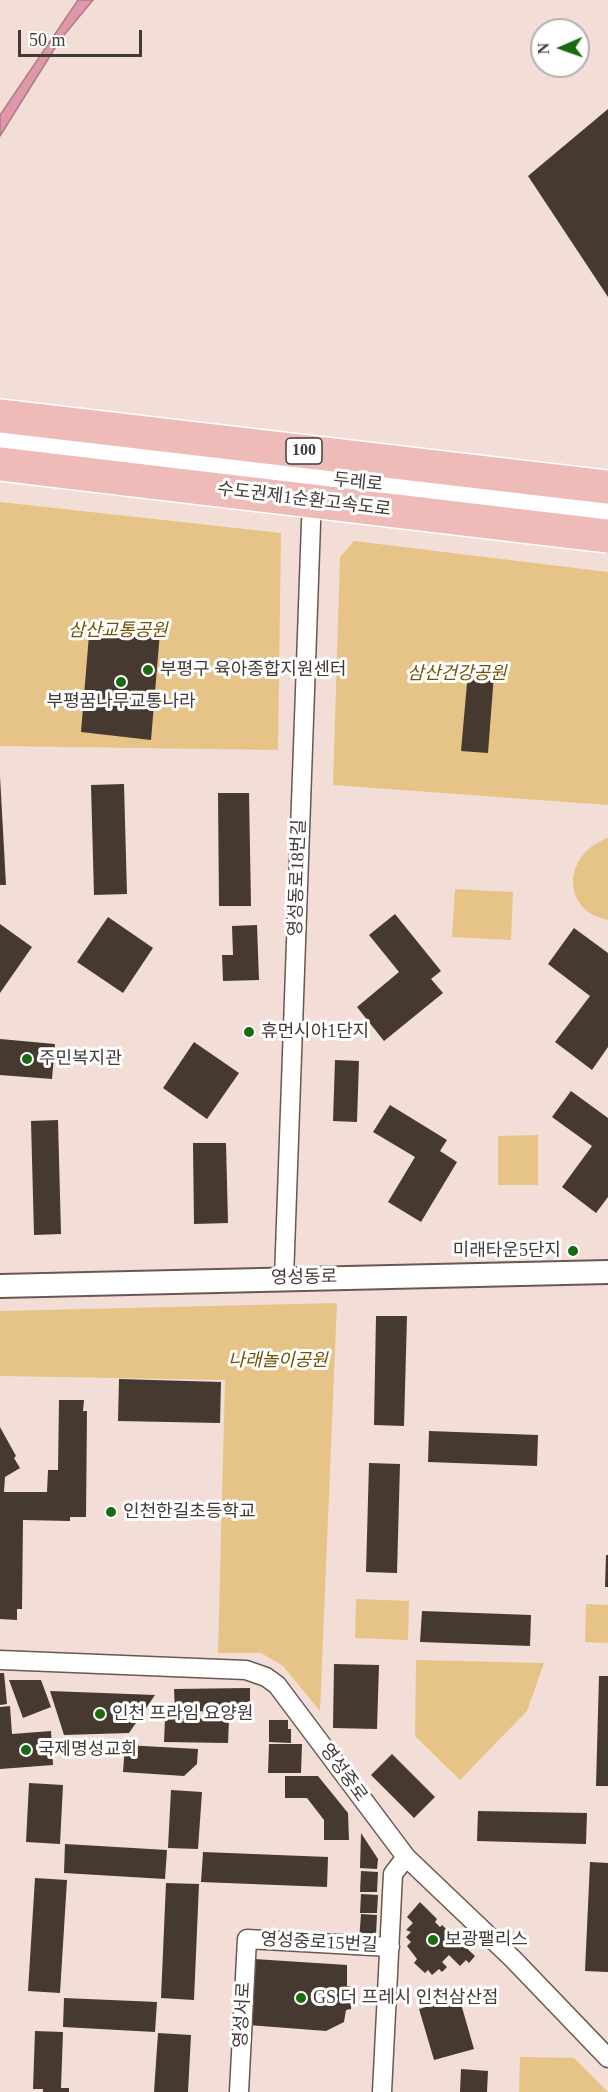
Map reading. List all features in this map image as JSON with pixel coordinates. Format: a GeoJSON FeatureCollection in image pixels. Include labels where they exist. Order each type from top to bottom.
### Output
{"type":"FeatureCollection","features":[{"type":"Feature","properties":{"kind":"highway","name":"100"},"geometry":{"type":"LineString","coordinates":[[0,416],[608,487]]}},
{"type":"Feature","properties":{"kind":"highway","name":"수도권제1순환고속도로"},"geometry":{"type":"LineString","coordinates":[[0,464],[608,536]]}},
{"type":"Feature","properties":{"kind":"street","name":"두레로"},"geometry":{"type":"LineString","coordinates":[[0,441],[608,510]]}},
{"type":"Feature","properties":{"kind":"street","name":"영성동로18번길"},"geometry":{"type":"LineString","coordinates":[[284,1278],[312,478]]}},
{"type":"Feature","properties":{"kind":"street","name":"영성동로"},"geometry":{"type":"LineString","coordinates":[[0,1286],[608,1272]]}},
{"type":"Feature","properties":{"kind":"street","name":"영성중로"},"geometry":{"type":"LineString","coordinates":[[0,1660],[246,1670],[266,1677],[289,1698],[374,1817],[406,1857],[513,1959],[608,2058]]}},
{"type":"Feature","properties":{"kind":"street","name":"영성중로15번길"},"geometry":{"type":"LineString","coordinates":[[382,2092],[393,1874],[406,1857]]}},
{"type":"Feature","properties":{"kind":"street","name":"영성중로15번길"},"geometry":{"type":"LineString","coordinates":[[247,1939],[390,1947]]}},
{"type":"Feature","properties":{"kind":"street","name":"영성서로"},"geometry":{"type":"LineString","coordinates":[[239,2092],[247,1939]]}},
{"type":"Feature","properties":{"kind":"green space","name":"삼산교통공원"},"geometry":{"type":"Polygon","coordinates":[[[0,502],[281,533],[278,750],[0,746],[0,502]]]}},
{"type":"Feature","properties":{"kind":"green space","name":"삼산건강공원"},"geometry":{"type":"Polygon","coordinates":[[[354,541],[608,572],[608,805],[333,785],[340,557],[354,541]]]}},
{"type":"Feature","properties":{"kind":"green space"},"geometry":{"type":"Polygon","coordinates":[[[608,838],[608,920],[593,915],[582,906],[575,894],[573,882],[575,869],[582,856],[593,846],[608,838]]]}},
{"type":"Feature","properties":{"kind":"green space"},"geometry":{"type":"Polygon","coordinates":[[[455,889],[513,892],[511,940],[452,937],[455,889]]]}},
{"type":"Feature","properties":{"kind":"green space"},"geometry":{"type":"Polygon","coordinates":[[[538,1135],[538,1185],[498,1185],[498,1136],[538,1135]]]}},
{"type":"Feature","properties":{"kind":"green space","name":"나래놀이공원"},"geometry":{"type":"Polygon","coordinates":[[[337,1303],[320,1711],[283,1666],[261,1653],[218,1653],[225,1380],[0,1376],[0,1311],[337,1303]]]}},
{"type":"Feature","properties":{"kind":"green space"},"geometry":{"type":"Polygon","coordinates":[[[356,1599],[409,1601],[408,1640],[355,1638],[356,1599]]]}},
{"type":"Feature","properties":{"kind":"green space"},"geometry":{"type":"Polygon","coordinates":[[[586,1604],[608,1605],[608,1643],[585,1642],[586,1604]]]}},
{"type":"Feature","properties":{"kind":"green space"},"geometry":{"type":"Polygon","coordinates":[[[416,1660],[544,1663],[527,1711],[460,1780],[415,1736],[416,1660]]]}},
{"type":"Feature","properties":{"kind":"green space"},"geometry":{"type":"Polygon","coordinates":[[[520,2057],[574,2058],[608,2092],[519,2092],[520,2057]]]}},
{"type":"Feature","properties":{"kind":"shaded area"},"geometry":{"type":"Polygon","coordinates":[[[78,0],[93,0],[60,40],[0,136],[0,115],[78,0]]]}},
{"type":"Feature","properties":{"kind":"building"},"geometry":{"type":"Polygon","coordinates":[[[608,109],[608,297],[528,176],[608,109]]]}},
{"type":"Feature","properties":{"kind":"building","name":"부평꿈나무교통나라"},"geometry":{"type":"Polygon","coordinates":[[[90,623],[160,632],[151,740],[81,732],[90,623]]]}},
{"type":"Feature","properties":{"kind":"building"},"geometry":{"type":"Polygon","coordinates":[[[468,672],[494,674],[488,753],[461,751],[468,672]]]}},
{"type":"Feature","properties":{"kind":"building"},"geometry":{"type":"Polygon","coordinates":[[[0,776],[6,885],[0,885],[0,776]]]}},
{"type":"Feature","properties":{"kind":"building"},"geometry":{"type":"Polygon","coordinates":[[[124,784],[127,894],[94,895],[91,785],[124,784]]]}},
{"type":"Feature","properties":{"kind":"building"},"geometry":{"type":"Polygon","coordinates":[[[218,793],[249,793],[251,906],[219,906],[218,793]]]}},
{"type":"Feature","properties":{"kind":"building"},"geometry":{"type":"Polygon","coordinates":[[[395,914],[441,971],[431,979],[443,993],[384,1041],[357,1007],[399,972],[369,935],[395,914]]]}},
{"type":"Feature","properties":{"kind":"building"},"geometry":{"type":"Polygon","coordinates":[[[108,917],[153,948],[123,993],[77,962],[108,917]]]}},
{"type":"Feature","properties":{"kind":"building"},"geometry":{"type":"Polygon","coordinates":[[[0,924],[32,947],[0,993],[0,924]]]}},
{"type":"Feature","properties":{"kind":"building"},"geometry":{"type":"Polygon","coordinates":[[[257,925],[259,980],[223,981],[222,955],[233,955],[232,926],[257,925]]]}},
{"type":"Feature","properties":{"kind":"building"},"geometry":{"type":"Polygon","coordinates":[[[574,928],[608,953],[608,1047],[592,1070],[555,1042],[590,996],[548,964],[574,928]]]}},
{"type":"Feature","properties":{"kind":"building","name":"주민복지관"},"geometry":{"type":"Polygon","coordinates":[[[0,1039],[55,1044],[52,1079],[0,1075],[0,1039]]]}},
{"type":"Feature","properties":{"kind":"building"},"geometry":{"type":"Polygon","coordinates":[[[194,1042],[239,1073],[207,1119],[163,1088],[194,1042]]]}},
{"type":"Feature","properties":{"kind":"building"},"geometry":{"type":"Polygon","coordinates":[[[335,1060],[359,1061],[357,1122],[333,1121],[335,1060]]]}},
{"type":"Feature","properties":{"kind":"building"},"geometry":{"type":"Polygon","coordinates":[[[571,1091],[608,1118],[608,1197],[596,1213],[562,1187],[592,1146],[552,1117],[571,1091]]]}},
{"type":"Feature","properties":{"kind":"building"},"geometry":{"type":"Polygon","coordinates":[[[390,1105],[447,1140],[440,1151],[457,1162],[421,1222],[388,1202],[415,1157],[373,1132],[390,1105]]]}},
{"type":"Feature","properties":{"kind":"building"},"geometry":{"type":"Polygon","coordinates":[[[58,1120],[61,1234],[34,1235],[31,1121],[58,1120]]]}},
{"type":"Feature","properties":{"kind":"building"},"geometry":{"type":"Polygon","coordinates":[[[193,1143],[226,1143],[228,1223],[194,1224],[193,1143]]]}},
{"type":"Feature","properties":{"kind":"building"},"geometry":{"type":"Polygon","coordinates":[[[376,1316],[407,1316],[404,1426],[374,1425],[376,1316]]]}},
{"type":"Feature","properties":{"kind":"building"},"geometry":{"type":"Polygon","coordinates":[[[119,1379],[221,1382],[220,1423],[118,1421],[119,1379]]]}},
{"type":"Feature","properties":{"kind":"building"},"geometry":{"type":"Polygon","coordinates":[[[59,1400],[84,1400],[83,1411],[87,1411],[86,1517],[70,1517],[70,1521],[23,1520],[22,1609],[17,1609],[17,1620],[0,1619],[0,1427],[20,1468],[5,1477],[4,1492],[47,1492],[48,1470],[58,1470],[59,1400]]]}},
{"type":"Feature","properties":{"kind":"building"},"geometry":{"type":"Polygon","coordinates":[[[429,1431],[538,1435],[537,1466],[428,1462],[429,1431]]]}},
{"type":"Feature","properties":{"kind":"building"},"geometry":{"type":"Polygon","coordinates":[[[369,1463],[400,1464],[397,1573],[366,1572],[369,1463]]]}},
{"type":"Feature","properties":{"kind":"building"},"geometry":{"type":"Polygon","coordinates":[[[606,1555],[608,1555],[608,1587],[605,1587],[606,1555]]]}},
{"type":"Feature","properties":{"kind":"building"},"geometry":{"type":"Polygon","coordinates":[[[422,1611],[531,1615],[530,1646],[420,1642],[422,1611]]]}},
{"type":"Feature","properties":{"kind":"building"},"geometry":{"type":"Polygon","coordinates":[[[334,1664],[379,1665],[377,1729],[333,1728],[334,1664]]]}},
{"type":"Feature","properties":{"kind":"building"},"geometry":{"type":"Polygon","coordinates":[[[0,1673],[4,1673],[7,1704],[0,1705],[0,1673]]]}},
{"type":"Feature","properties":{"kind":"building"},"geometry":{"type":"Polygon","coordinates":[[[599,1676],[608,1676],[608,1786],[596,1786],[599,1676]]]}},
{"type":"Feature","properties":{"kind":"building"},"geometry":{"type":"Polygon","coordinates":[[[9,1680],[41,1680],[51,1707],[23,1718],[9,1680]]]}},
{"type":"Feature","properties":{"kind":"building"},"geometry":{"type":"Polygon","coordinates":[[[250,1688],[250,1710],[175,1712],[174,1689],[250,1688]]]}},
{"type":"Feature","properties":{"kind":"building","name":"인천 프라임 요양원"},"geometry":{"type":"Polygon","coordinates":[[[50,1691],[155,1695],[129,1733],[64,1735],[50,1691]]]}},
{"type":"Feature","properties":{"kind":"building","name":"국제명성교회"},"geometry":{"type":"Polygon","coordinates":[[[10,1706],[12,1734],[51,1731],[53,1765],[0,1769],[0,1707],[10,1706]]]}},
{"type":"Feature","properties":{"kind":"building"},"geometry":{"type":"Polygon","coordinates":[[[165,1718],[229,1719],[228,1743],[164,1742],[165,1718]]]}},
{"type":"Feature","properties":{"kind":"building"},"geometry":{"type":"Polygon","coordinates":[[[269,1720],[288,1720],[288,1729],[291,1729],[291,1743],[269,1742],[269,1720]]]}},
{"type":"Feature","properties":{"kind":"building"},"geometry":{"type":"Polygon","coordinates":[[[269,1744],[302,1744],[301,1773],[268,1773],[269,1744]]]}},
{"type":"Feature","properties":{"kind":"building"},"geometry":{"type":"Polygon","coordinates":[[[125,1745],[198,1749],[197,1764],[184,1776],[123,1772],[125,1745]]]}},
{"type":"Feature","properties":{"kind":"building"},"geometry":{"type":"Polygon","coordinates":[[[392,1754],[435,1797],[414,1818],[371,1775],[392,1754]]]}},
{"type":"Feature","properties":{"kind":"building"},"geometry":{"type":"Polygon","coordinates":[[[285,1776],[318,1776],[348,1813],[349,1840],[324,1840],[324,1820],[307,1798],[285,1798],[285,1776]]]}},
{"type":"Feature","properties":{"kind":"building"},"geometry":{"type":"Polygon","coordinates":[[[29,1783],[63,1785],[60,1844],[26,1842],[29,1783]]]}},
{"type":"Feature","properties":{"kind":"building"},"geometry":{"type":"Polygon","coordinates":[[[171,1790],[202,1792],[198,1849],[168,1848],[171,1790]]]}},
{"type":"Feature","properties":{"kind":"building"},"geometry":{"type":"Polygon","coordinates":[[[478,1811],[587,1813],[586,1844],[477,1841],[478,1811]]]}},
{"type":"Feature","properties":{"kind":"building"},"geometry":{"type":"Polygon","coordinates":[[[361,1833],[378,1859],[377,1869],[360,1868],[361,1833]]]}},
{"type":"Feature","properties":{"kind":"building"},"geometry":{"type":"Polygon","coordinates":[[[65,1844],[167,1850],[165,1879],[64,1873],[65,1844]]]}},
{"type":"Feature","properties":{"kind":"building"},"geometry":{"type":"Polygon","coordinates":[[[203,1852],[328,1857],[327,1887],[201,1882],[203,1852]]]}},
{"type":"Feature","properties":{"kind":"building"},"geometry":{"type":"Polygon","coordinates":[[[590,1862],[608,1863],[608,1972],[585,1971],[590,1862]]]}},
{"type":"Feature","properties":{"kind":"building"},"geometry":{"type":"Polygon","coordinates":[[[361,1871],[378,1872],[377,1892],[360,1892],[361,1871]]]}},
{"type":"Feature","properties":{"kind":"building"},"geometry":{"type":"Polygon","coordinates":[[[35,1878],[67,1880],[60,1993],[28,1991],[35,1878]]]}},
{"type":"Feature","properties":{"kind":"building"},"geometry":{"type":"Polygon","coordinates":[[[166,1883],[199,1884],[194,2000],[161,1998],[166,1883]]]}},
{"type":"Feature","properties":{"kind":"building"},"geometry":{"type":"Polygon","coordinates":[[[361,1894],[378,1895],[377,1913],[360,1913],[361,1894]]]}},
{"type":"Feature","properties":{"kind":"building","name":"보광팰리스"},"geometry":{"type":"Polygon","coordinates":[[[420,1902],[437,1919],[435,1922],[440,1927],[442,1925],[475,1956],[469,1963],[466,1960],[460,1966],[449,1955],[442,1962],[447,1967],[442,1972],[439,1969],[432,1975],[428,1970],[425,1973],[414,1963],[417,1959],[407,1946],[411,1942],[406,1937],[411,1932],[406,1930],[413,1923],[407,1917],[420,1902]]]}},
{"type":"Feature","properties":{"kind":"building"},"geometry":{"type":"Polygon","coordinates":[[[361,1914],[377,1915],[376,1934],[369,1941],[359,1941],[361,1914]]]}},
{"type":"Feature","properties":{"kind":"building","name":"GS 더 프레시 인천삼산점"},"geometry":{"type":"Polygon","coordinates":[[[254,1959],[347,1965],[347,1986],[352,1987],[351,2009],[346,2010],[344,2022],[326,2031],[248,2025],[254,1959]]]}},
{"type":"Feature","properties":{"kind":"building"},"geometry":{"type":"Polygon","coordinates":[[[459,1997],[474,2049],[434,2060],[419,2009],[459,1997]]]}},
{"type":"Feature","properties":{"kind":"building"},"geometry":{"type":"Polygon","coordinates":[[[64,1998],[157,2002],[155,2032],[63,2027],[64,1998]]]}},
{"type":"Feature","properties":{"kind":"building"},"geometry":{"type":"Polygon","coordinates":[[[35,2031],[63,2032],[61,2088],[69,2088],[69,2092],[43,2092],[43,2089],[33,2089],[35,2031]]]}},
{"type":"Feature","properties":{"kind":"building"},"geometry":{"type":"Polygon","coordinates":[[[158,2033],[191,2035],[188,2092],[154,2092],[158,2033]]]}},
{"type":"Feature","properties":{"kind":"building"},"geometry":{"type":"Polygon","coordinates":[[[461,2069],[488,2071],[487,2092],[460,2092],[461,2069]]]}},
{"type":"Feature","properties":{"kind":"place","name":"부평구 육아종합지원센터"},"geometry":{"type":"Point","coordinates":[148,670]}},
{"type":"Feature","properties":{"kind":"place","name":"부평꿈나무교통나라"},"geometry":{"type":"Point","coordinates":[121,682]}},
{"type":"Feature","properties":{"kind":"place","name":"휴먼시아1단지"},"geometry":{"type":"Point","coordinates":[249,1032]}},
{"type":"Feature","properties":{"kind":"place","name":"주민복지관"},"geometry":{"type":"Point","coordinates":[27,1059]}},
{"type":"Feature","properties":{"kind":"place","name":"미래타운5단지"},"geometry":{"type":"Point","coordinates":[573,1251]}},
{"type":"Feature","properties":{"kind":"place","name":"인천한길초등학교"},"geometry":{"type":"Point","coordinates":[111,1512]}},
{"type":"Feature","properties":{"kind":"place","name":"인천 프라임 요양원"},"geometry":{"type":"Point","coordinates":[100,1714]}},
{"type":"Feature","properties":{"kind":"place","name":"국제명성교회"},"geometry":{"type":"Point","coordinates":[26,1750]}},
{"type":"Feature","properties":{"kind":"place","name":"보광팰리스"},"geometry":{"type":"Point","coordinates":[433,1940]}},
{"type":"Feature","properties":{"kind":"place","name":"GS 더 프레시 인천삼산점"},"geometry":{"type":"Point","coordinates":[301,1998]}}]}
